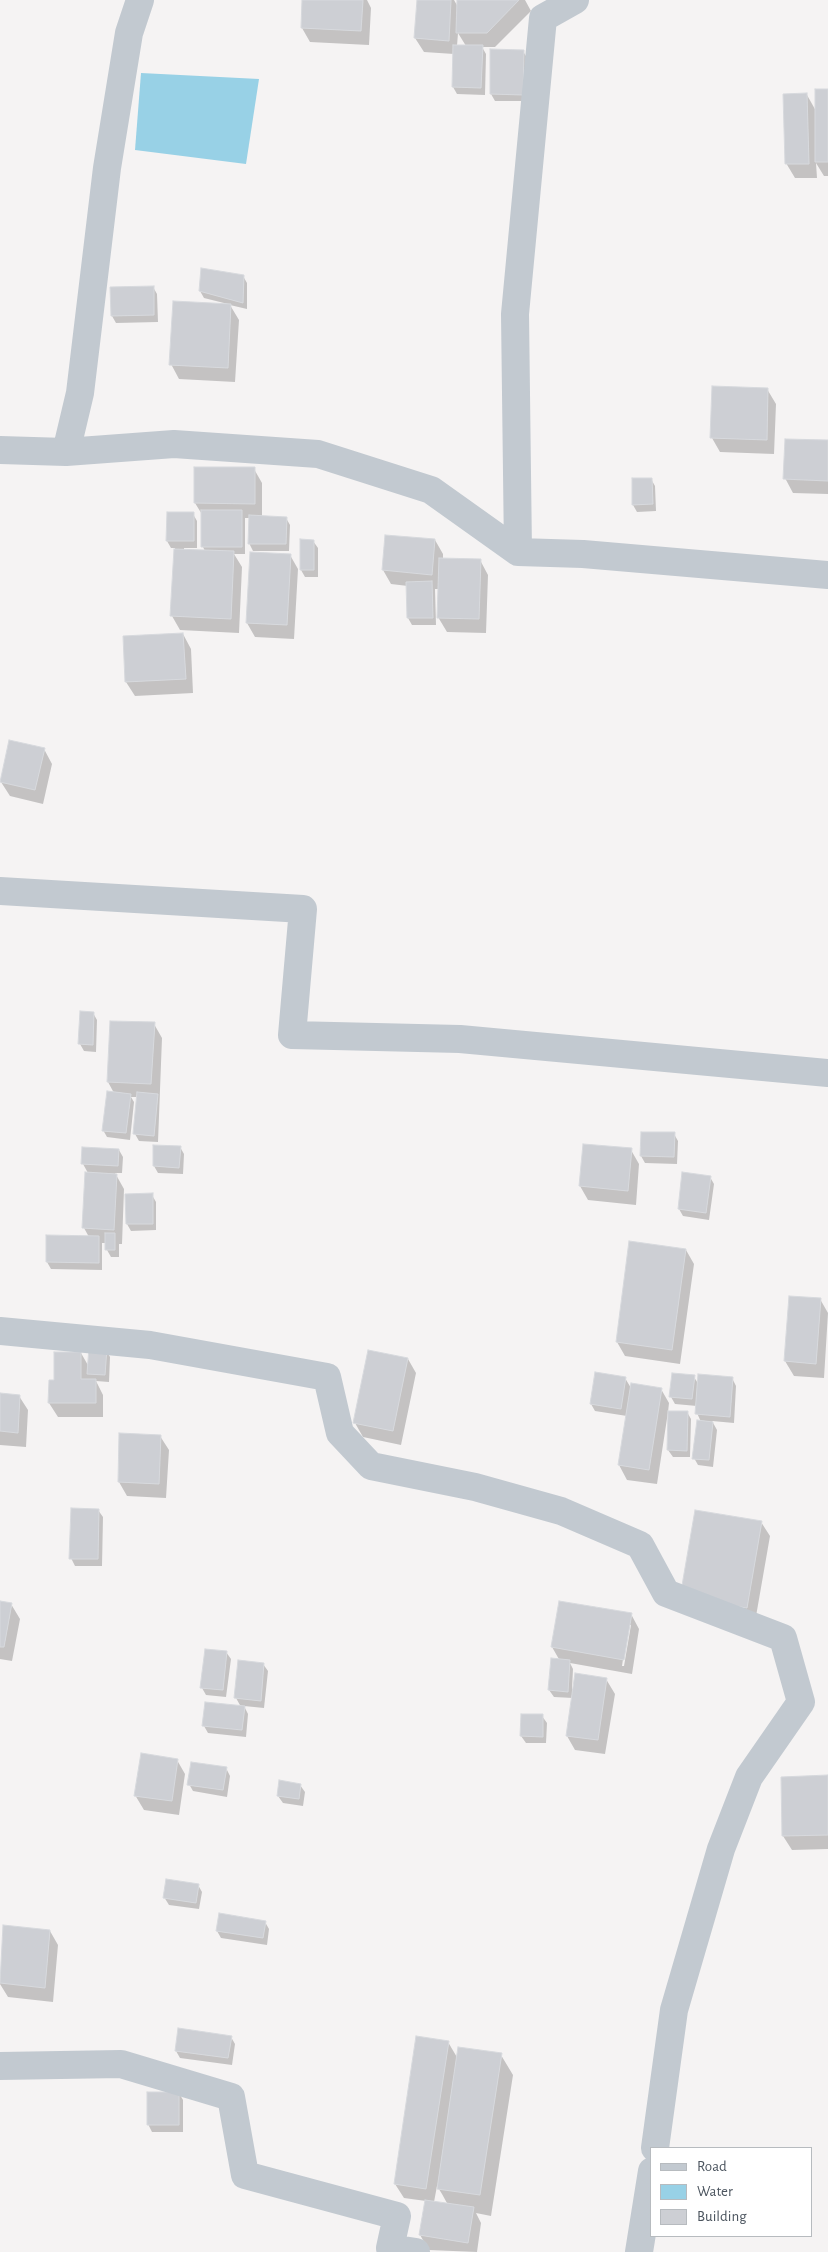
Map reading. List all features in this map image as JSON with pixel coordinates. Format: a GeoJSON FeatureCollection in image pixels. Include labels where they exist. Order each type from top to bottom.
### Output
{"type":"FeatureCollection","features":[{"type":"Feature","properties":{"kind":"street"},"geometry":{"type":"LineString","coordinates":[[66,452],[80,393],[107,168],[127,42],[140,0]]}},
{"type":"Feature","properties":{"kind":"street"},"geometry":{"type":"LineString","coordinates":[[518,552],[515,314],[543,18],[575,0]]}},
{"type":"Feature","properties":{"kind":"street"},"geometry":{"type":"LineString","coordinates":[[0,450],[66,452],[174,444],[318,454],[431,490],[518,552],[583,554],[828,575]]}},
{"type":"Feature","properties":{"kind":"street"},"geometry":{"type":"LineString","coordinates":[[0,891],[303,908],[292,1035],[460,1039],[828,1073]]}},
{"type":"Feature","properties":{"kind":"street"},"geometry":{"type":"LineString","coordinates":[[0,1331],[150,1345],[327,1377],[340,1433],[371,1466],[475,1487],[561,1511],[640,1545],[666,1593],[783,1638],[801,1702],[749,1776],[720,1848],[674,2010],[655,2147]]}},
{"type":"Feature","properties":{"kind":"street"},"geometry":{"type":"LineString","coordinates":[[0,2066],[121,2064],[231,2097],[245,2175],[397,2216],[390,2248],[416,2252]]}},
{"type":"Feature","properties":{"kind":"street"},"geometry":{"type":"LineString","coordinates":[[639,2252],[650,2183]]}},
{"type":"Feature","properties":{"kind":"water"},"geometry":{"type":"Polygon","coordinates":[[[141,73],[259,79],[246,164],[135,150],[141,73]]]}},
{"type":"Feature","properties":{"kind":"building"},"geometry":{"type":"Polygon","coordinates":[[[302,0],[363,0],[361,31],[301,28],[302,0]]]}},
{"type":"Feature","properties":{"kind":"building"},"geometry":{"type":"Polygon","coordinates":[[[417,0],[451,0],[449,41],[414,38],[417,0]]]}},
{"type":"Feature","properties":{"kind":"building"},"geometry":{"type":"Polygon","coordinates":[[[457,0],[519,0],[487,33],[456,33],[457,0]]]}},
{"type":"Feature","properties":{"kind":"building"},"geometry":{"type":"Polygon","coordinates":[[[453,45],[483,45],[481,88],[452,87],[453,45]]]}},
{"type":"Feature","properties":{"kind":"building"},"geometry":{"type":"Polygon","coordinates":[[[490,49],[524,50],[523,95],[490,94],[490,49]]]}},
{"type":"Feature","properties":{"kind":"building"},"geometry":{"type":"Polygon","coordinates":[[[815,89],[828,89],[828,162],[815,162],[815,89]]]}},
{"type":"Feature","properties":{"kind":"building"},"geometry":{"type":"Polygon","coordinates":[[[807,93],[809,164],[785,164],[783,94],[807,93]]]}},
{"type":"Feature","properties":{"kind":"building"},"geometry":{"type":"Polygon","coordinates":[[[201,268],[244,275],[243,303],[199,291],[201,268]]]}},
{"type":"Feature","properties":{"kind":"building"},"geometry":{"type":"Polygon","coordinates":[[[154,286],[154,315],[111,316],[110,287],[154,286]]]}},
{"type":"Feature","properties":{"kind":"building"},"geometry":{"type":"Polygon","coordinates":[[[173,301],[231,304],[228,368],[169,365],[173,301]]]}},
{"type":"Feature","properties":{"kind":"building"},"geometry":{"type":"Polygon","coordinates":[[[712,386],[768,388],[767,440],[710,438],[712,386]]]}},
{"type":"Feature","properties":{"kind":"building"},"geometry":{"type":"Polygon","coordinates":[[[785,439],[828,440],[828,481],[783,479],[785,439]]]}},
{"type":"Feature","properties":{"kind":"building"},"geometry":{"type":"Polygon","coordinates":[[[194,467],[255,467],[255,504],[194,503],[194,467]]]}},
{"type":"Feature","properties":{"kind":"building"},"geometry":{"type":"Polygon","coordinates":[[[632,478],[652,478],[653,504],[632,505],[632,478]]]}},
{"type":"Feature","properties":{"kind":"building"},"geometry":{"type":"Polygon","coordinates":[[[201,510],[242,510],[242,547],[201,547],[201,510]]]}},
{"type":"Feature","properties":{"kind":"building"},"geometry":{"type":"Polygon","coordinates":[[[167,512],[194,512],[194,541],[166,541],[167,512]]]}},
{"type":"Feature","properties":{"kind":"building"},"geometry":{"type":"Polygon","coordinates":[[[249,515],[287,517],[286,544],[248,544],[249,515]]]}},
{"type":"Feature","properties":{"kind":"building"},"geometry":{"type":"Polygon","coordinates":[[[385,535],[435,539],[432,575],[382,570],[385,535]]]}},
{"type":"Feature","properties":{"kind":"building"},"geometry":{"type":"Polygon","coordinates":[[[300,539],[314,540],[314,570],[300,570],[300,539]]]}},
{"type":"Feature","properties":{"kind":"building"},"geometry":{"type":"Polygon","coordinates":[[[174,549],[234,551],[231,619],[170,616],[174,549]]]}},
{"type":"Feature","properties":{"kind":"building"},"geometry":{"type":"Polygon","coordinates":[[[250,552],[291,554],[287,625],[246,623],[250,552]]]}},
{"type":"Feature","properties":{"kind":"building"},"geometry":{"type":"Polygon","coordinates":[[[439,558],[481,559],[479,619],[437,618],[439,558]]]}},
{"type":"Feature","properties":{"kind":"building"},"geometry":{"type":"Polygon","coordinates":[[[432,581],[433,618],[407,618],[406,582],[432,581]]]}},
{"type":"Feature","properties":{"kind":"building"},"geometry":{"type":"Polygon","coordinates":[[[183,633],[186,679],[125,682],[123,636],[183,633]]]}},
{"type":"Feature","properties":{"kind":"building"},"geometry":{"type":"Polygon","coordinates":[[[9,740],[45,748],[35,790],[0,782],[9,740]]]}},
{"type":"Feature","properties":{"kind":"building"},"geometry":{"type":"Polygon","coordinates":[[[80,1011],[94,1012],[93,1045],[78,1044],[80,1011]]]}},
{"type":"Feature","properties":{"kind":"building"},"geometry":{"type":"Polygon","coordinates":[[[110,1021],[155,1022],[151,1084],[107,1082],[110,1021]]]}},
{"type":"Feature","properties":{"kind":"building"},"geometry":{"type":"Polygon","coordinates":[[[107,1091],[131,1094],[126,1133],[102,1131],[107,1091]]]}},
{"type":"Feature","properties":{"kind":"building"},"geometry":{"type":"Polygon","coordinates":[[[137,1092],[158,1094],[154,1136],[133,1134],[137,1092]]]}},
{"type":"Feature","properties":{"kind":"building"},"geometry":{"type":"Polygon","coordinates":[[[641,1132],[675,1132],[674,1157],[640,1156],[641,1132]]]}},
{"type":"Feature","properties":{"kind":"building"},"geometry":{"type":"Polygon","coordinates":[[[583,1144],[632,1148],[628,1191],[579,1186],[583,1144]]]}},
{"type":"Feature","properties":{"kind":"building"},"geometry":{"type":"Polygon","coordinates":[[[153,1145],[181,1146],[179,1168],[153,1166],[153,1145]]]}},
{"type":"Feature","properties":{"kind":"building"},"geometry":{"type":"Polygon","coordinates":[[[82,1147],[119,1149],[118,1166],[81,1164],[82,1147]]]}},
{"type":"Feature","properties":{"kind":"building"},"geometry":{"type":"Polygon","coordinates":[[[85,1172],[117,1174],[114,1230],[82,1228],[85,1172]]]}},
{"type":"Feature","properties":{"kind":"building"},"geometry":{"type":"Polygon","coordinates":[[[682,1172],[711,1176],[706,1213],[678,1209],[682,1172]]]}},
{"type":"Feature","properties":{"kind":"building"},"geometry":{"type":"Polygon","coordinates":[[[153,1193],[153,1224],[126,1224],[125,1194],[153,1193]]]}},
{"type":"Feature","properties":{"kind":"building"},"geometry":{"type":"Polygon","coordinates":[[[105,1233],[115,1233],[115,1250],[105,1250],[105,1233]]]}},
{"type":"Feature","properties":{"kind":"building"},"geometry":{"type":"Polygon","coordinates":[[[46,1235],[99,1236],[99,1263],[46,1262],[46,1235]]]}},
{"type":"Feature","properties":{"kind":"building"},"geometry":{"type":"Polygon","coordinates":[[[629,1241],[686,1249],[672,1350],[616,1342],[629,1241]]]}},
{"type":"Feature","properties":{"kind":"building"},"geometry":{"type":"Polygon","coordinates":[[[789,1296],[821,1298],[816,1364],[784,1361],[789,1296]]]}},
{"type":"Feature","properties":{"kind":"building"},"geometry":{"type":"Polygon","coordinates":[[[89,1347],[107,1348],[105,1375],[87,1374],[89,1347]]]}},
{"type":"Feature","properties":{"kind":"building"},"geometry":{"type":"Polygon","coordinates":[[[368,1350],[408,1358],[393,1431],[353,1423],[368,1350]]]}},
{"type":"Feature","properties":{"kind":"building"},"geometry":{"type":"Polygon","coordinates":[[[54,1352],[81,1352],[81,1379],[96,1379],[96,1403],[48,1403],[49,1380],[54,1380],[54,1352]]]}},
{"type":"Feature","properties":{"kind":"building"},"geometry":{"type":"Polygon","coordinates":[[[595,1372],[626,1377],[621,1409],[590,1404],[595,1372]]]}},
{"type":"Feature","properties":{"kind":"building"},"geometry":{"type":"Polygon","coordinates":[[[672,1373],[695,1375],[692,1399],[669,1397],[672,1373]]]}},
{"type":"Feature","properties":{"kind":"building"},"geometry":{"type":"Polygon","coordinates":[[[698,1374],[733,1377],[730,1417],[695,1414],[698,1374]]]}},
{"type":"Feature","properties":{"kind":"building"},"geometry":{"type":"Polygon","coordinates":[[[631,1383],[662,1388],[649,1470],[618,1465],[631,1383]]]}},
{"type":"Feature","properties":{"kind":"building"},"geometry":{"type":"Polygon","coordinates":[[[0,1393],[20,1395],[18,1433],[0,1431],[0,1393]]]}},
{"type":"Feature","properties":{"kind":"building"},"geometry":{"type":"Polygon","coordinates":[[[668,1411],[688,1411],[687,1451],[667,1450],[668,1411]]]}},
{"type":"Feature","properties":{"kind":"building"},"geometry":{"type":"Polygon","coordinates":[[[697,1420],[713,1422],[709,1460],[692,1459],[697,1420]]]}},
{"type":"Feature","properties":{"kind":"building"},"geometry":{"type":"Polygon","coordinates":[[[119,1433],[161,1435],[159,1484],[118,1482],[119,1433]]]}},
{"type":"Feature","properties":{"kind":"building"},"geometry":{"type":"Polygon","coordinates":[[[71,1508],[99,1509],[98,1559],[69,1559],[71,1508]]]}},
{"type":"Feature","properties":{"kind":"building"},"geometry":{"type":"Polygon","coordinates":[[[695,1510],[762,1521],[747,1608],[680,1597],[695,1510]]]}},
{"type":"Feature","properties":{"kind":"building"},"geometry":{"type":"Polygon","coordinates":[[[0,1601],[12,1603],[4,1647],[0,1647],[0,1601]]]}},
{"type":"Feature","properties":{"kind":"building"},"geometry":{"type":"Polygon","coordinates":[[[559,1601],[632,1613],[624,1660],[551,1647],[559,1601]]]}},
{"type":"Feature","properties":{"kind":"building"},"geometry":{"type":"Polygon","coordinates":[[[205,1649],[227,1651],[223,1690],[200,1688],[205,1649]]]}},
{"type":"Feature","properties":{"kind":"building"},"geometry":{"type":"Polygon","coordinates":[[[551,1658],[570,1660],[568,1692],[548,1690],[551,1658]]]}},
{"type":"Feature","properties":{"kind":"building"},"geometry":{"type":"Polygon","coordinates":[[[238,1660],[264,1663],[261,1701],[234,1698],[238,1660]]]}},
{"type":"Feature","properties":{"kind":"building"},"geometry":{"type":"Polygon","coordinates":[[[575,1673],[607,1678],[598,1740],[566,1736],[575,1673]]]}},
{"type":"Feature","properties":{"kind":"building"},"geometry":{"type":"Polygon","coordinates":[[[205,1702],[245,1706],[242,1730],[202,1726],[205,1702]]]}},
{"type":"Feature","properties":{"kind":"building"},"geometry":{"type":"Polygon","coordinates":[[[521,1714],[543,1714],[543,1737],[520,1736],[521,1714]]]}},
{"type":"Feature","properties":{"kind":"building"},"geometry":{"type":"Polygon","coordinates":[[[141,1753],[178,1759],[172,1801],[134,1796],[141,1753]]]}},
{"type":"Feature","properties":{"kind":"building"},"geometry":{"type":"Polygon","coordinates":[[[191,1762],[227,1767],[223,1790],[187,1785],[191,1762]]]}},
{"type":"Feature","properties":{"kind":"building"},"geometry":{"type":"Polygon","coordinates":[[[828,1775],[828,1835],[782,1836],[781,1777],[828,1775]]]}},
{"type":"Feature","properties":{"kind":"building"},"geometry":{"type":"Polygon","coordinates":[[[279,1780],[301,1784],[299,1799],[277,1796],[279,1780]]]}},
{"type":"Feature","properties":{"kind":"building"},"geometry":{"type":"Polygon","coordinates":[[[166,1879],[199,1884],[196,1903],[163,1898],[166,1879]]]}},
{"type":"Feature","properties":{"kind":"building"},"geometry":{"type":"Polygon","coordinates":[[[219,1913],[266,1921],[263,1938],[216,1931],[219,1913]]]}},
{"type":"Feature","properties":{"kind":"building"},"geometry":{"type":"Polygon","coordinates":[[[3,1925],[50,1930],[45,1988],[0,1983],[3,1925]]]}},
{"type":"Feature","properties":{"kind":"building"},"geometry":{"type":"Polygon","coordinates":[[[178,2028],[232,2036],[228,2058],[175,2051],[178,2028]]]}},
{"type":"Feature","properties":{"kind":"building"},"geometry":{"type":"Polygon","coordinates":[[[416,2036],[449,2041],[426,2189],[394,2184],[416,2036]]]}},
{"type":"Feature","properties":{"kind":"building"},"geometry":{"type":"Polygon","coordinates":[[[458,2047],[502,2053],[480,2195],[437,2189],[458,2047]]]}},
{"type":"Feature","properties":{"kind":"building"},"geometry":{"type":"Polygon","coordinates":[[[147,2092],[179,2092],[179,2125],[147,2125],[147,2092]]]}},
{"type":"Feature","properties":{"kind":"building"},"geometry":{"type":"Polygon","coordinates":[[[425,2200],[474,2207],[468,2243],[419,2235],[425,2200]]]}}]}
